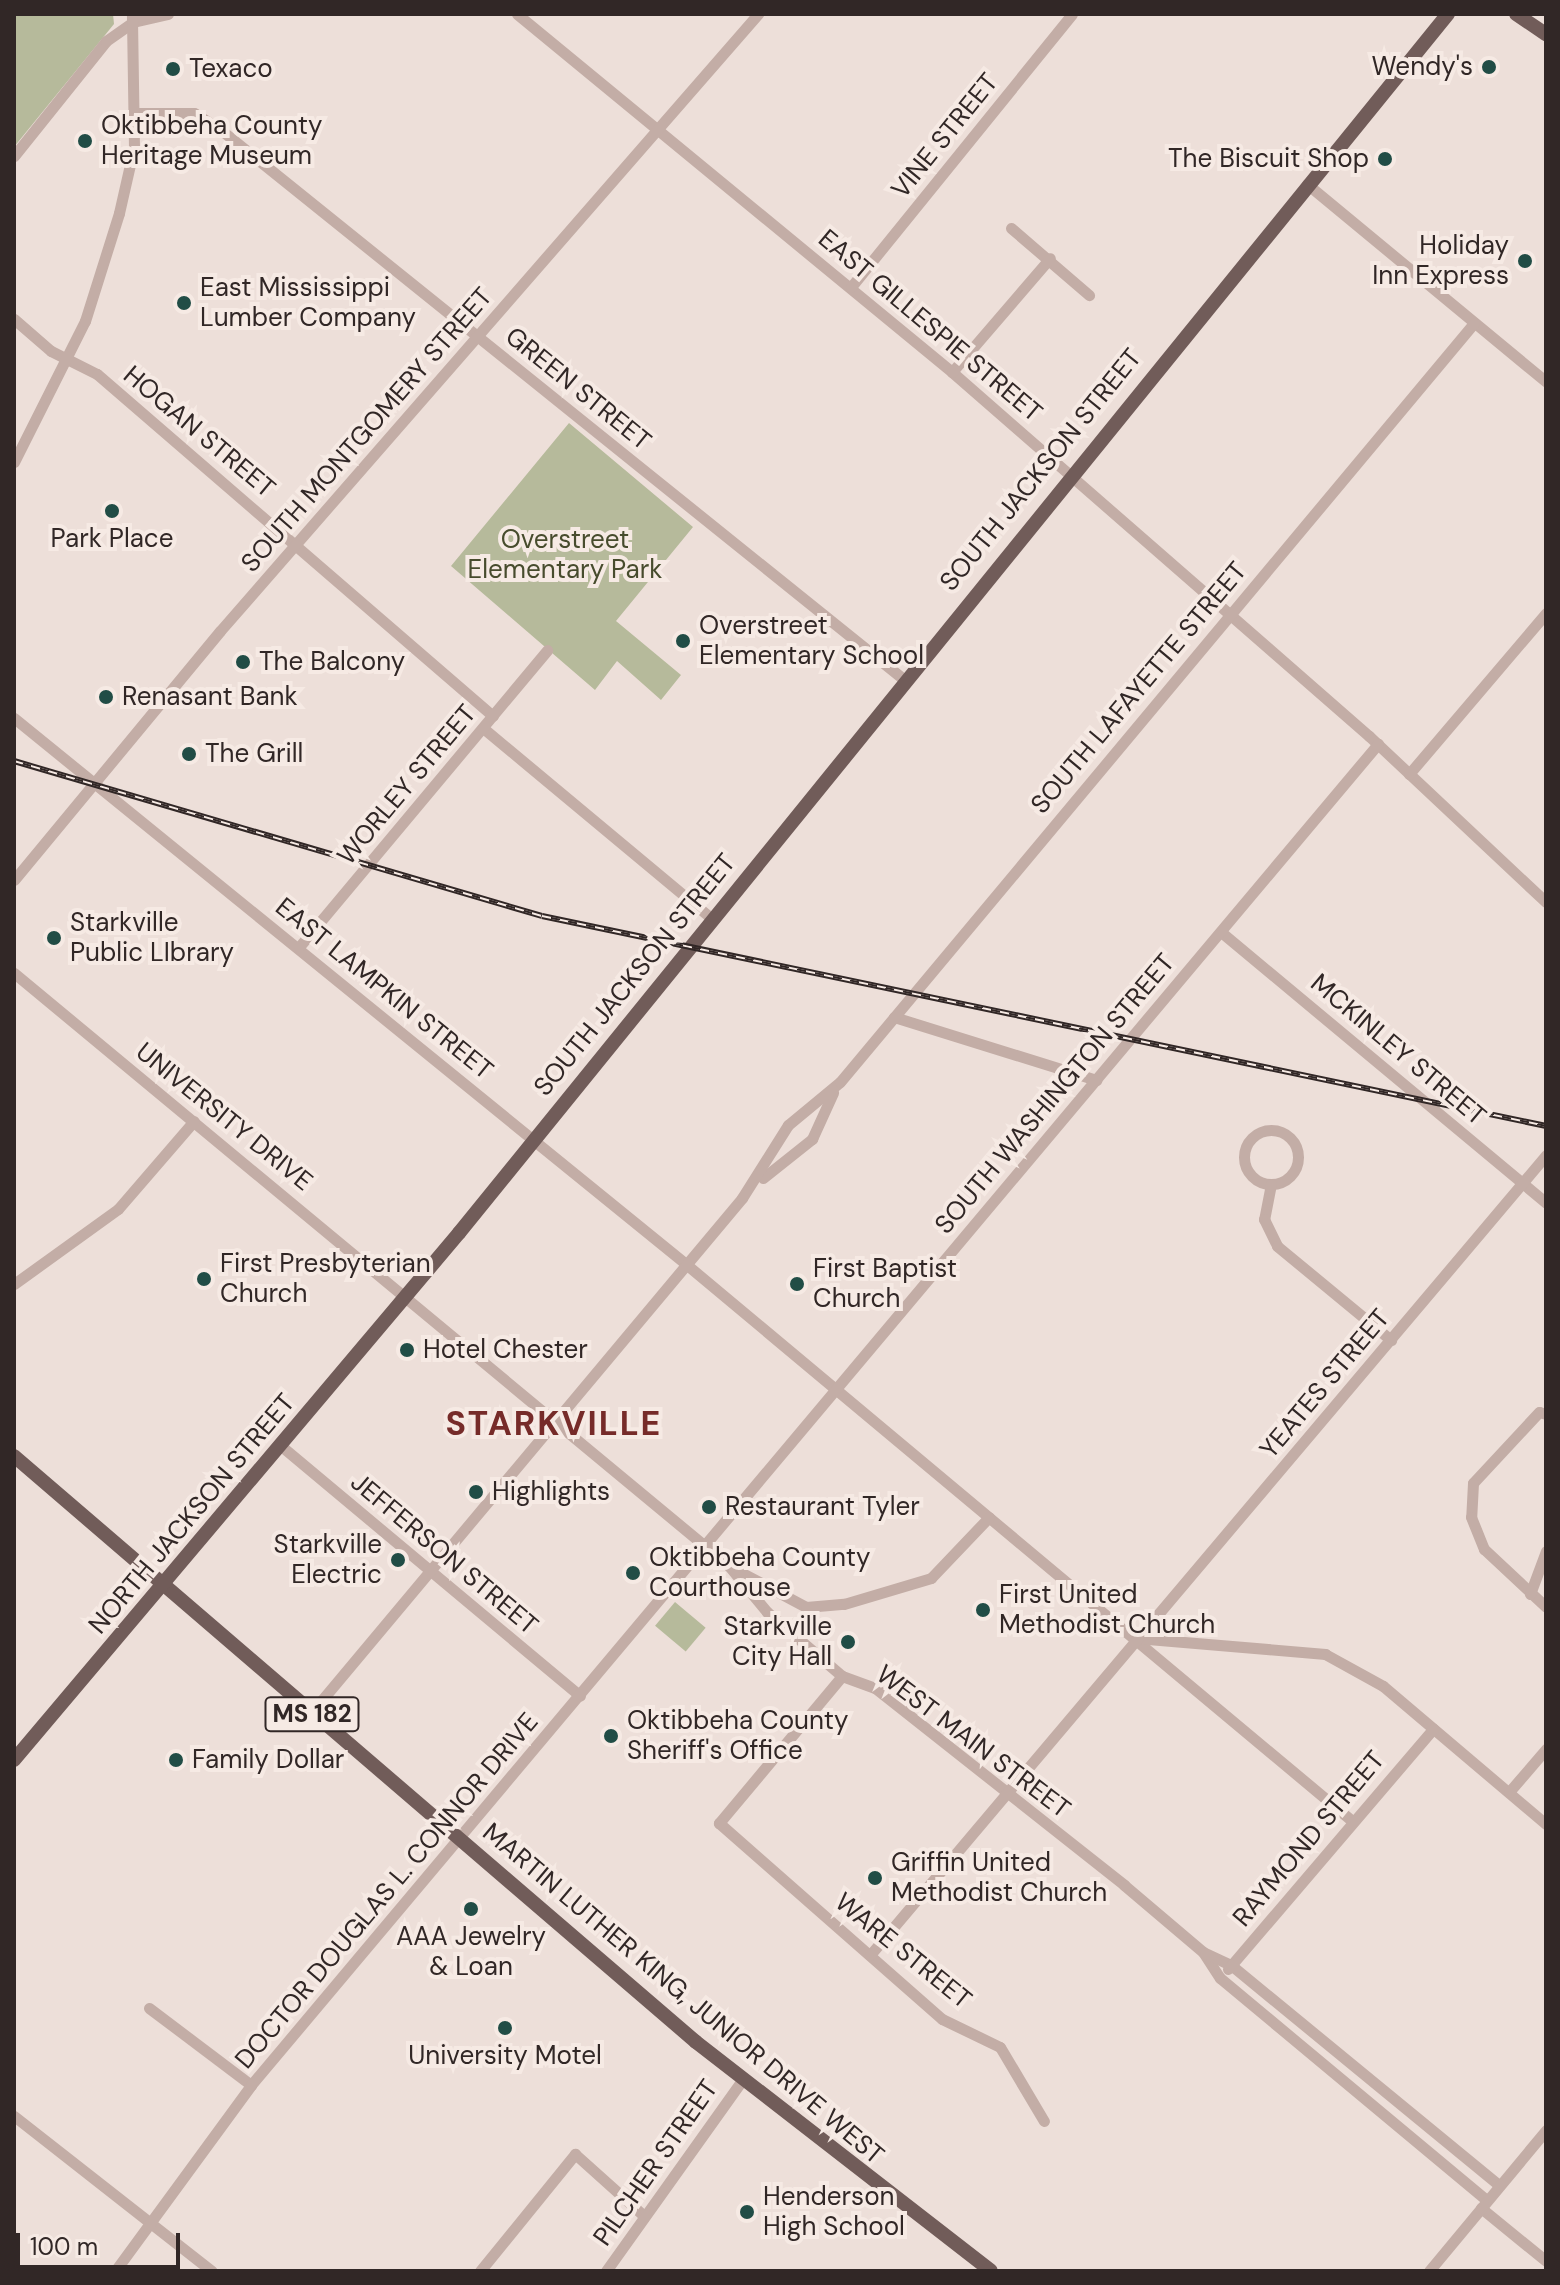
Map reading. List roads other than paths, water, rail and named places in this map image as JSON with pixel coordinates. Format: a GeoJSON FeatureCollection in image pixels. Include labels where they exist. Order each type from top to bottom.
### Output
{"type":"FeatureCollection","features":[{"type":"Feature","properties":{"kind":"main road","name":"SOUTH JACKSON STREET"},"geometry":{"type":"LineString","coordinates":[[405,1297],[902,678],[1448,14]]}},
{"type":"Feature","properties":{"kind":"main road"},"geometry":{"type":"LineString","coordinates":[[1516,14],[1546,34]]}},
{"type":"Feature","properties":{"kind":"main road","name":"NORTH JACKSON STREET"},"geometry":{"type":"LineString","coordinates":[[14,1760],[405,1297]]}},
{"type":"Feature","properties":{"kind":"main road","name":"MS 182"},"geometry":{"type":"LineString","coordinates":[[14,1456],[460,1840]]}},
{"type":"Feature","properties":{"kind":"main road","name":"MARTIN LUTHER KING, JUNIOR DRIVE WEST"},"geometry":{"type":"LineString","coordinates":[[460,1840],[742,2080],[991,2271]]}},
{"type":"Feature","properties":{"kind":"street"},"geometry":{"type":"LineString","coordinates":[[14,156],[106,41],[133,18],[168,14]]}},
{"type":"Feature","properties":{"kind":"street","name":"EAST GILLESPIE STREET"},"geometry":{"type":"LineString","coordinates":[[517,14],[952,372],[1378,744],[1546,902]]}},
{"type":"Feature","properties":{"kind":"street","name":"SOUTH MONTGOMERY STREET"},"geometry":{"type":"LineString","coordinates":[[14,880],[296,544],[758,14]]}},
{"type":"Feature","properties":{"kind":"street","name":"VINE STREET"},"geometry":{"type":"LineString","coordinates":[[851,287],[1072,14]]}},
{"type":"Feature","properties":{"kind":"street"},"geometry":{"type":"LineString","coordinates":[[14,462],[69,359],[113,238],[136,113],[133,18]]}},
{"type":"Feature","properties":{"kind":"street","name":"GREEN STREET"},"geometry":{"type":"LineString","coordinates":[[136,113],[176,111],[206,119],[902,678]]}},
{"type":"Feature","properties":{"kind":"street"},"geometry":{"type":"LineString","coordinates":[[1307,184],[1546,382]]}},
{"type":"Feature","properties":{"kind":"street"},"geometry":{"type":"LineString","coordinates":[[1011,228],[1050,258],[1089,295]]}},
{"type":"Feature","properties":{"kind":"street"},"geometry":{"type":"LineString","coordinates":[[952,372],[1050,258]]}},
{"type":"Feature","properties":{"kind":"street","name":"HOGAN STREET"},"geometry":{"type":"LineString","coordinates":[[14,319],[69,359],[97,374],[493,716]]}},
{"type":"Feature","properties":{"kind":"street","name":"SOUTH LAFAYETTE STREET"},"geometry":{"type":"LineString","coordinates":[[311,1713],[742,1198],[776,1146],[815,1112],[1474,323]]}},
{"type":"Feature","properties":{"kind":"street"},"geometry":{"type":"LineString","coordinates":[[1409,774],[1546,613]]}},
{"type":"Feature","properties":{"kind":"street","name":"WORLEY STREET"},"geometry":{"type":"LineString","coordinates":[[299,947],[547,650]]}},
{"type":"Feature","properties":{"kind":"street","name":"EAST LAMPKIN STREET"},"geometry":{"type":"LineString","coordinates":[[14,718],[689,1262],[834,1389],[1351,1820]]}},
{"type":"Feature","properties":{"kind":"street"},"geometry":{"type":"LineString","coordinates":[[483,728],[711,918]]}},
{"type":"Feature","properties":{"kind":"street","name":"SOUTH WASHINGTON STREET"},"geometry":{"type":"LineString","coordinates":[[705,1547],[834,1389],[1378,744]]}},
{"type":"Feature","properties":{"kind":"street","name":"MCKINLEY STREET"},"geometry":{"type":"LineString","coordinates":[[1221,932],[1546,1203]]}},
{"type":"Feature","properties":{"kind":"street","name":"UNIVERSITY DRIVE"},"geometry":{"type":"LineString","coordinates":[[14,973],[554,1424]]}},
{"type":"Feature","properties":{"kind":"street"},"geometry":{"type":"LineString","coordinates":[[894,1017],[1096,1080]]}},
{"type":"Feature","properties":{"kind":"street","name":"SOUTH LAFAYETTE STREET"},"geometry":{"type":"LineString","coordinates":[[742,1198],[812,1139],[815,1112]]}},
{"type":"Feature","properties":{"kind":"street"},"geometry":{"type":"LineString","coordinates":[[14,1284],[118,1209],[194,1121]]}},
{"type":"Feature","properties":{"kind":"street"},"geometry":{"type":"LineString","coordinates":[[1275,1131],[1291,1139],[1298,1155],[1288,1179],[1271,1184],[1248,1172],[1244,1155],[1258,1134],[1275,1131]]}},
{"type":"Feature","properties":{"kind":"street"},"geometry":{"type":"LineString","coordinates":[[776,1146],[790,1158]]}},
{"type":"Feature","properties":{"kind":"street","name":"YEATES STREET"},"geometry":{"type":"LineString","coordinates":[[870,1955],[1546,1155]]}},
{"type":"Feature","properties":{"kind":"street"},"geometry":{"type":"LineString","coordinates":[[1271,1184],[1264,1219],[1277,1246],[1391,1340]]}},
{"type":"Feature","properties":{"kind":"street"},"geometry":{"type":"LineString","coordinates":[[1546,1414],[1539,1412],[1473,1483],[1471,1517],[1484,1549],[1546,1607]]}},
{"type":"Feature","properties":{"kind":"street","name":"WEST MAIN STREET"},"geometry":{"type":"LineString","coordinates":[[554,1424],[729,1566],[754,1598],[842,1676],[875,1688],[1203,1952],[1231,1965],[1499,2185]]}},
{"type":"Feature","properties":{"kind":"street","name":"JEFFERSON STREET"},"geometry":{"type":"LineString","coordinates":[[280,1445],[580,1696]]}},
{"type":"Feature","properties":{"kind":"street"},"geometry":{"type":"LineString","coordinates":[[729,1566],[817,1609],[914,1587],[947,1564],[989,1517]]}},
{"type":"Feature","properties":{"kind":"street","name":"DOCTOR DOUGLAS L. CONNOR DRIVE"},"geometry":{"type":"LineString","coordinates":[[115,2271],[146,2224],[251,2085],[705,1547]]}},
{"type":"Feature","properties":{"kind":"street"},"geometry":{"type":"LineString","coordinates":[[1530,1594],[1546,1551]]}},
{"type":"Feature","properties":{"kind":"street"},"geometry":{"type":"LineString","coordinates":[[754,1598],[766,1586]]}},
{"type":"Feature","properties":{"kind":"street"},"geometry":{"type":"LineString","coordinates":[[1135,1638],[1325,1654],[1383,1686],[1546,1824]]}},
{"type":"Feature","properties":{"kind":"street","name":"WARE STREET"},"geometry":{"type":"LineString","coordinates":[[842,1676],[719,1823],[942,2019],[1000,2047],[1044,2121]]}},
{"type":"Feature","properties":{"kind":"street","name":"RAYMOND STREET"},"geometry":{"type":"LineString","coordinates":[[1220,1978],[1351,1820],[1433,1729]]}},
{"type":"Feature","properties":{"kind":"street"},"geometry":{"type":"LineString","coordinates":[[1509,1792],[1546,1749]]}},
{"type":"Feature","properties":{"kind":"street","name":"WEST MAIN STREET"},"geometry":{"type":"LineString","coordinates":[[1203,1952],[1220,1978],[1546,2261]]}},
{"type":"Feature","properties":{"kind":"street"},"geometry":{"type":"LineString","coordinates":[[149,2008],[251,2085]]}},
{"type":"Feature","properties":{"kind":"street","name":"PILCHER STREET"},"geometry":{"type":"LineString","coordinates":[[606,2271],[742,2080]]}},
{"type":"Feature","properties":{"kind":"street"},"geometry":{"type":"LineString","coordinates":[[14,2116],[146,2224],[212,2271]]}},
{"type":"Feature","properties":{"kind":"street"},"geometry":{"type":"LineString","coordinates":[[1429,2271],[1546,2130]]}},
{"type":"Feature","properties":{"kind":"street"},"geometry":{"type":"LineString","coordinates":[[480,2271],[575,2154],[644,2216]]}},
{"type":"Feature","properties":{"kind":"railway"},"geometry":{"type":"LineString","coordinates":[[14,761],[542,916],[1546,1126]]}},
{"type":"Feature","properties":{"kind":"place","name":"Wendy's"},"geometry":{"type":"Point","coordinates":[1489,67]}},
{"type":"Feature","properties":{"kind":"place","name":"Texaco"},"geometry":{"type":"Point","coordinates":[173,69]}},
{"type":"Feature","properties":{"kind":"place","name":"Oktibbeha County Heritage Museum"},"geometry":{"type":"Point","coordinates":[85,141]}},
{"type":"Feature","properties":{"kind":"place","name":"The Biscuit Shop"},"geometry":{"type":"Point","coordinates":[1385,159]}},
{"type":"Feature","properties":{"kind":"place","name":"Holiday Inn Express"},"geometry":{"type":"Point","coordinates":[1525,261]}},
{"type":"Feature","properties":{"kind":"place","name":"East Mississippi Lumber Company"},"geometry":{"type":"Point","coordinates":[184,303]}},
{"type":"Feature","properties":{"kind":"place","name":"Park Place"},"geometry":{"type":"Point","coordinates":[112,511]}},
{"type":"Feature","properties":{"kind":"place","name":"Overstreet Elementary School"},"geometry":{"type":"Point","coordinates":[683,641]}},
{"type":"Feature","properties":{"kind":"place","name":"The Balcony"},"geometry":{"type":"Point","coordinates":[243,662]}},
{"type":"Feature","properties":{"kind":"place","name":"Renasant Bank"},"geometry":{"type":"Point","coordinates":[106,697]}},
{"type":"Feature","properties":{"kind":"place","name":"The Grill"},"geometry":{"type":"Point","coordinates":[189,754]}},
{"type":"Feature","properties":{"kind":"place","name":"Starkville Public LIbrary"},"geometry":{"type":"Point","coordinates":[54,938]}},
{"type":"Feature","properties":{"kind":"place","name":"First Presbyterian Church"},"geometry":{"type":"Point","coordinates":[204,1279]}},
{"type":"Feature","properties":{"kind":"place","name":"First Baptist Church"},"geometry":{"type":"Point","coordinates":[797,1284]}},
{"type":"Feature","properties":{"kind":"place","name":"Hotel Chester"},"geometry":{"type":"Point","coordinates":[407,1350]}},
{"type":"Feature","properties":{"kind":"place","name":"Highlights"},"geometry":{"type":"Point","coordinates":[476,1492]}},
{"type":"Feature","properties":{"kind":"place","name":"Restaurant Tyler"},"geometry":{"type":"Point","coordinates":[709,1507]}},
{"type":"Feature","properties":{"kind":"place","name":"Starkville Electric"},"geometry":{"type":"Point","coordinates":[398,1560]}},
{"type":"Feature","properties":{"kind":"place","name":"Oktibbeha County Courthouse"},"geometry":{"type":"Point","coordinates":[633,1573]}},
{"type":"Feature","properties":{"kind":"place","name":"First United Methodist Church"},"geometry":{"type":"Point","coordinates":[983,1610]}},
{"type":"Feature","properties":{"kind":"place","name":"Starkville City Hall"},"geometry":{"type":"Point","coordinates":[848,1642]}},
{"type":"Feature","properties":{"kind":"place","name":"Oktibbeha County Sheriff's Office"},"geometry":{"type":"Point","coordinates":[611,1736]}},
{"type":"Feature","properties":{"kind":"place","name":"Family Dollar"},"geometry":{"type":"Point","coordinates":[176,1760]}},
{"type":"Feature","properties":{"kind":"place","name":"Griffin United Methodist Church"},"geometry":{"type":"Point","coordinates":[875,1878]}},
{"type":"Feature","properties":{"kind":"place","name":"AAA Jewelry & Loan"},"geometry":{"type":"Point","coordinates":[471,1909]}},
{"type":"Feature","properties":{"kind":"place","name":"University Motel"},"geometry":{"type":"Point","coordinates":[505,2028]}},
{"type":"Feature","properties":{"kind":"place","name":"Henderson High School"},"geometry":{"type":"Point","coordinates":[747,2212]}},
{"type":"Feature","properties":{"kind":"district","name":"STARKVILLE"},"geometry":{"type":"Point","coordinates":[554,1424]}},
{"type":"Feature","properties":{"kind":"park label","name":"Overstreet Elementary Park"},"geometry":{"type":"Point","coordinates":[565,555]}}]}
